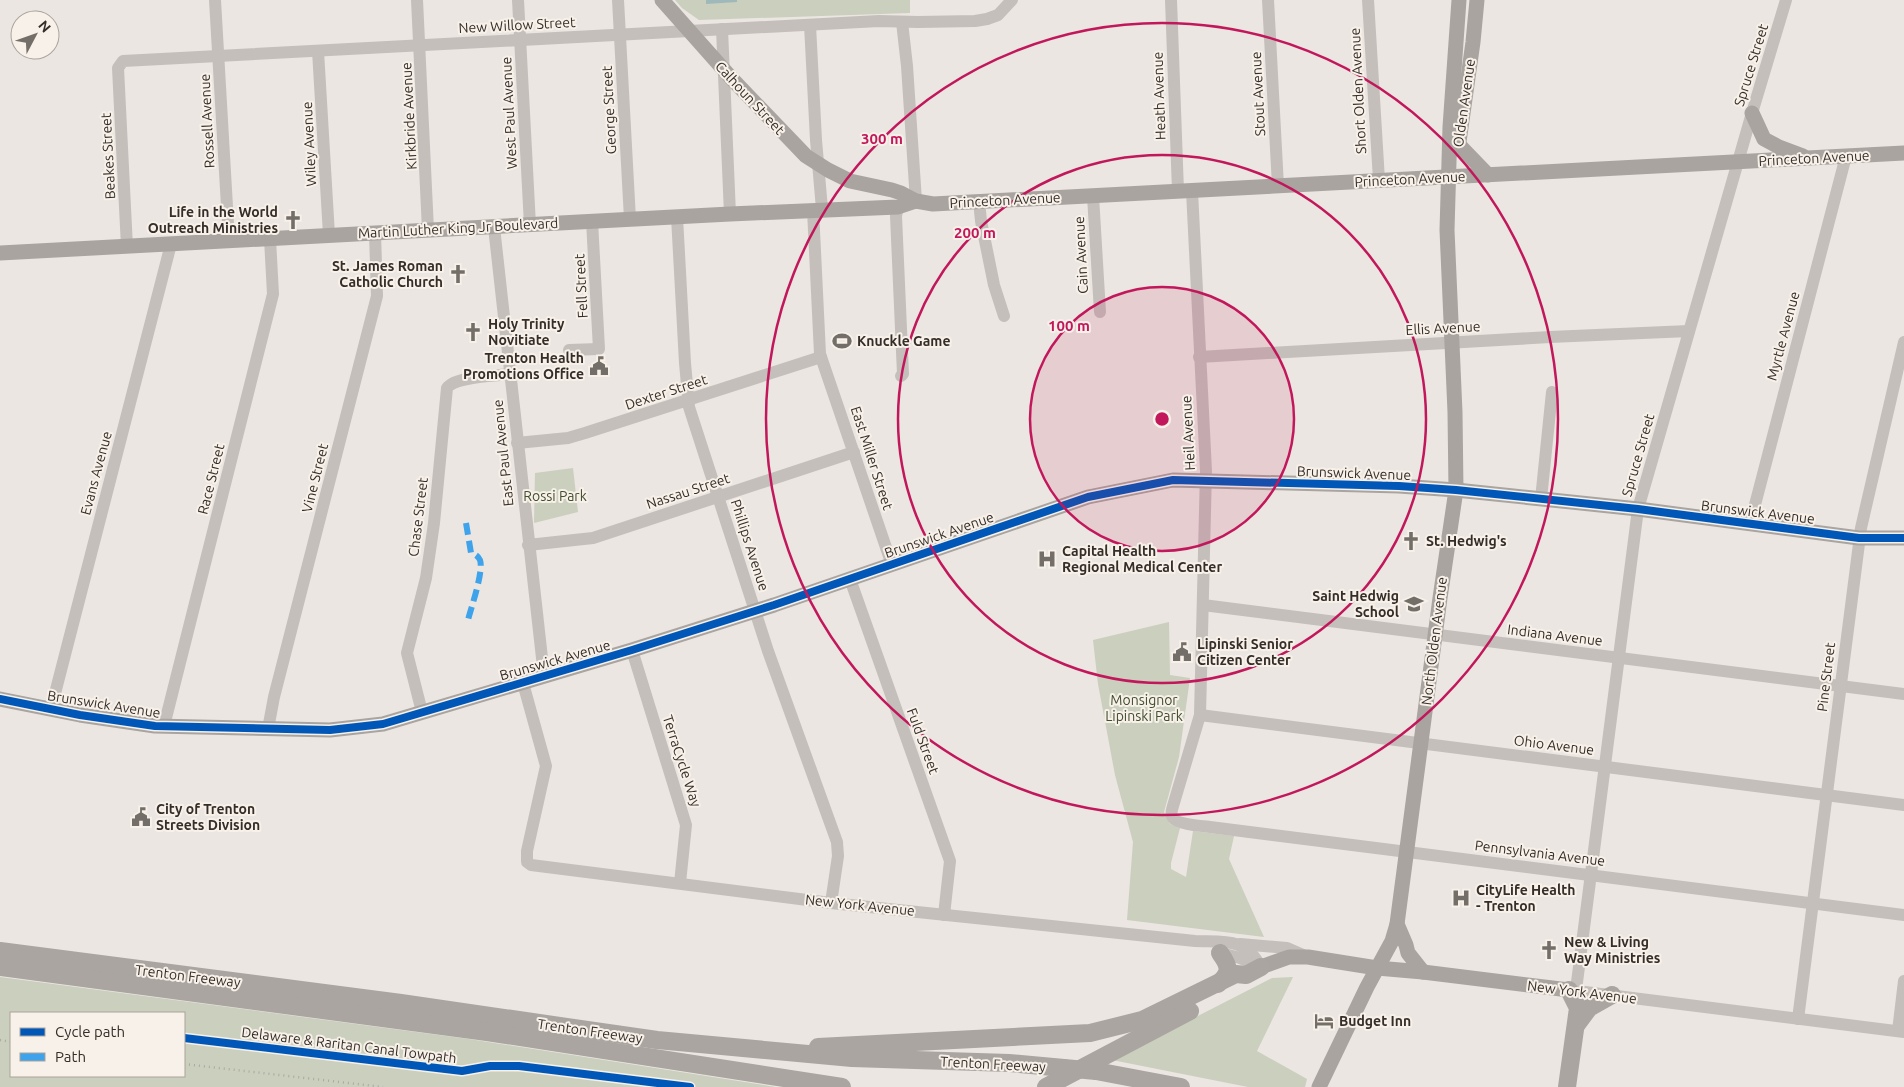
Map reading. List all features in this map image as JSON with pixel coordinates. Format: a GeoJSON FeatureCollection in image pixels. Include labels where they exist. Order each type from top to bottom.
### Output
{"type":"FeatureCollection","features":[{"type":"Feature","properties":{"kind":"highway","name":"Trenton Freeway"},"geometry":{"type":"LineString","coordinates":[[0,952],[401,1003],[614,1035],[852,1058],[1009,1063],[1064,1068],[1096,1071],[1181,1087]]}},
{"type":"Feature","properties":{"kind":"highway"},"geometry":{"type":"LineString","coordinates":[[1218,984],[1227,975],[1228,971],[1227,964],[1220,953]]}},
{"type":"Feature","properties":{"kind":"highway","name":"Trenton Freeway"},"geometry":{"type":"LineString","coordinates":[[0,967],[478,1030],[842,1087]]}},
{"type":"Feature","properties":{"kind":"highway"},"geometry":{"type":"LineString","coordinates":[[778,1051],[844,1045],[1090,1033],[1140,1021],[1236,974],[1254,971]]}},
{"type":"Feature","properties":{"kind":"highway"},"geometry":{"type":"LineString","coordinates":[[1046,1087],[1236,988],[1254,971]]}},
{"type":"Feature","properties":{"kind":"highway"},"geometry":{"type":"LineString","coordinates":[[1568,1087],[1577,1024],[1576,1002],[1572,990]]}},
{"type":"Feature","properties":{"kind":"highway"},"geometry":{"type":"LineString","coordinates":[[1577,1024],[1589,1008],[1612,995]]}},
{"type":"Feature","properties":{"kind":"main road","name":"Calhoun Street"},"geometry":{"type":"LineString","coordinates":[[662,0],[723,69],[806,156],[850,181],[856,187],[898,207]]}},
{"type":"Feature","properties":{"kind":"main road"},"geometry":{"type":"LineString","coordinates":[[1459,1],[1477,1]]}},
{"type":"Feature","properties":{"kind":"main road","name":"Olden Avenue"},"geometry":{"type":"LineString","coordinates":[[1450,177],[1450,127],[1459,1]]}},
{"type":"Feature","properties":{"kind":"main road","name":"Olden Avenue"},"geometry":{"type":"LineString","coordinates":[[1450,177],[1459,145],[1477,1]]}},
{"type":"Feature","properties":{"kind":"main road"},"geometry":{"type":"LineString","coordinates":[[1752,113],[1764,139],[1779,148],[1811,158]]}},
{"type":"Feature","properties":{"kind":"main road"},"geometry":{"type":"LineString","coordinates":[[1459,145],[1488,175]]}},
{"type":"Feature","properties":{"kind":"main road","name":"Princeton Avenue"},"geometry":{"type":"LineString","coordinates":[[916,202],[933,204],[1904,153]]}},
{"type":"Feature","properties":{"kind":"main road","name":"North Olden Avenue"},"geometry":{"type":"LineString","coordinates":[[1322,1081],[1392,941],[1397,924],[1456,490],[1447,230],[1450,177]]}},
{"type":"Feature","properties":{"kind":"main road","name":"Calhoun Street"},"geometry":{"type":"LineString","coordinates":[[850,181],[901,192],[916,202]]}},
{"type":"Feature","properties":{"kind":"main road","name":"Martin Luther King Jr Boulevard"},"geometry":{"type":"LineString","coordinates":[[0,253],[630,219],[898,207],[916,202]]}},
{"type":"Feature","properties":{"kind":"main road","name":"Brunswick Avenue"},"geometry":{"type":"LineString","coordinates":[[0,699],[134,724],[330,730],[372,726],[632,650],[755,611],[1097,495],[1173,480],[1399,486],[1456,490],[1638,509],[1859,538],[1904,538]]}},
{"type":"Feature","properties":{"kind":"main road"},"geometry":{"type":"LineString","coordinates":[[1397,924],[1408,953],[1423,972]]}},
{"type":"Feature","properties":{"kind":"main road","name":"New York Avenue"},"geometry":{"type":"LineString","coordinates":[[1254,971],[1289,957],[1308,957],[1377,968],[1572,990]]}},
{"type":"Feature","properties":{"kind":"street","name":"Rossell Avenue"},"geometry":{"type":"LineString","coordinates":[[215,0],[228,241]]}},
{"type":"Feature","properties":{"kind":"street","name":"Kirkbride Avenue"},"geometry":{"type":"LineString","coordinates":[[417,0],[428,230]]}},
{"type":"Feature","properties":{"kind":"street","name":"West Paul Avenue"},"geometry":{"type":"LineString","coordinates":[[518,0],[530,225]]}},
{"type":"Feature","properties":{"kind":"street","name":"George Street"},"geometry":{"type":"LineString","coordinates":[[618,0],[630,219]]}},
{"type":"Feature","properties":{"kind":"street","name":"New Willow Street"},"geometry":{"type":"LineString","coordinates":[[120,64],[127,60],[420,46],[688,30],[879,21],[975,21],[998,15],[1012,0]]}},
{"type":"Feature","properties":{"kind":"street","name":"Heath Avenue"},"geometry":{"type":"LineString","coordinates":[[1171,0],[1184,191]]}},
{"type":"Feature","properties":{"kind":"street","name":"Stout Avenue"},"geometry":{"type":"LineString","coordinates":[[1268,0],[1278,186]]}},
{"type":"Feature","properties":{"kind":"street","name":"Short Olden Avenue"},"geometry":{"type":"LineString","coordinates":[[1368,0],[1379,180]]}},
{"type":"Feature","properties":{"kind":"street","name":"Spruce Street"},"geometry":{"type":"LineString","coordinates":[[1572,990],[1591,875],[1638,509],[1786,0]]}},
{"type":"Feature","properties":{"kind":"street"},"geometry":{"type":"LineString","coordinates":[[902,22],[908,75],[916,202]]}},
{"type":"Feature","properties":{"kind":"street","name":"East Miller Street"},"geometry":{"type":"LineString","coordinates":[[810,25],[818,164],[817,210],[822,359],[892,564]]}},
{"type":"Feature","properties":{"kind":"street"},"geometry":{"type":"LineString","coordinates":[[722,29],[730,214]]}},
{"type":"Feature","properties":{"kind":"street","name":"Wiley Avenue"},"geometry":{"type":"LineString","coordinates":[[318,51],[329,235]]}},
{"type":"Feature","properties":{"kind":"street","name":"Beakes Street"},"geometry":{"type":"LineString","coordinates":[[120,64],[118,68],[127,246]]}},
{"type":"Feature","properties":{"kind":"street","name":"Myrtle Avenue"},"geometry":{"type":"LineString","coordinates":[[1750,524],[1846,156]]}},
{"type":"Feature","properties":{"kind":"street","name":"Heil Avenue"},"geometry":{"type":"LineString","coordinates":[[1173,819],[1171,813],[1200,715],[1205,481],[1199,357],[1184,191]]}},
{"type":"Feature","properties":{"kind":"street","name":"Cain Avenue"},"geometry":{"type":"LineString","coordinates":[[1093,196],[1100,312]]}},
{"type":"Feature","properties":{"kind":"street"},"geometry":{"type":"LineString","coordinates":[[979,201],[981,221],[994,285],[1004,316]]}},
{"type":"Feature","properties":{"kind":"street"},"geometry":{"type":"LineString","coordinates":[[898,207],[896,216],[901,376]]}},
{"type":"Feature","properties":{"kind":"street","name":"Phillips Avenue"},"geometry":{"type":"LineString","coordinates":[[677,217],[688,401],[755,611],[837,842],[838,856],[831,903]]}},
{"type":"Feature","properties":{"kind":"street","name":"Fell Street"},"geometry":{"type":"LineString","coordinates":[[569,350],[600,349],[592,221]]}},
{"type":"Feature","properties":{"kind":"street","name":"East Paul Avenue"},"geometry":{"type":"LineString","coordinates":[[494,227],[544,676]]}},
{"type":"Feature","properties":{"kind":"street","name":"Vine Street"},"geometry":{"type":"LineString","coordinates":[[268,729],[274,697],[377,296],[375,233]]}},
{"type":"Feature","properties":{"kind":"street","name":"Race Street"},"geometry":{"type":"LineString","coordinates":[[164,726],[273,294],[270,239]]}},
{"type":"Feature","properties":{"kind":"street","name":"Evans Avenue"},"geometry":{"type":"LineString","coordinates":[[51,709],[170,244]]}},
{"type":"Feature","properties":{"kind":"street","name":"Ellis Avenue"},"geometry":{"type":"LineString","coordinates":[[1199,357],[1558,336],[1689,331]]}},
{"type":"Feature","properties":{"kind":"street","name":"Pine Street"},"geometry":{"type":"LineString","coordinates":[[1798,1019],[1859,538],[1904,342]]}},
{"type":"Feature","properties":{"kind":"street","name":"Dexter Street"},"geometry":{"type":"LineString","coordinates":[[517,443],[568,438],[822,359]]}},
{"type":"Feature","properties":{"kind":"street","name":"Chase Street"},"geometry":{"type":"LineString","coordinates":[[422,712],[407,653],[426,578],[434,523],[446,392],[450,384],[459,380],[510,374]]}},
{"type":"Feature","properties":{"kind":"street"},"geometry":{"type":"LineString","coordinates":[[1541,499],[1552,392]]}},
{"type":"Feature","properties":{"kind":"street","name":"Nassau Street"},"geometry":{"type":"LineString","coordinates":[[528,545],[593,538],[854,452]]}},
{"type":"Feature","properties":{"kind":"street","name":"Fuld Street"},"geometry":{"type":"LineString","coordinates":[[850,579],[950,861],[944,915]]}},
{"type":"Feature","properties":{"kind":"street","name":"Indiana Avenue"},"geometry":{"type":"LineString","coordinates":[[1202,605],[1904,694]]}},
{"type":"Feature","properties":{"kind":"street","name":"TerraCycle Way"},"geometry":{"type":"LineString","coordinates":[[632,650],[686,825],[680,883]]}},
{"type":"Feature","properties":{"kind":"street","name":"New York Avenue"},"geometry":{"type":"LineString","coordinates":[[522,683],[546,766],[527,851],[527,862],[531,865],[831,903],[1194,941],[1287,948],[1308,957]]}},
{"type":"Feature","properties":{"kind":"street","name":"Ohio Avenue"},"geometry":{"type":"LineString","coordinates":[[1200,715],[1904,805]]}},
{"type":"Feature","properties":{"kind":"street","name":"Pennsylvania Avenue"},"geometry":{"type":"LineString","coordinates":[[1173,819],[1178,822],[1210,827],[1904,915]]}},
{"type":"Feature","properties":{"kind":"street","name":"New York Avenue"},"geometry":{"type":"LineString","coordinates":[[1194,941],[1220,953],[1240,958],[1254,971]]}},
{"type":"Feature","properties":{"kind":"street"},"geometry":{"type":"LineString","coordinates":[[1238,944],[1250,951],[1254,971]]}},
{"type":"Feature","properties":{"kind":"street"},"geometry":{"type":"LineString","coordinates":[[1901,1031],[1904,981]]}},
{"type":"Feature","properties":{"kind":"street","name":"New York Avenue"},"geometry":{"type":"LineString","coordinates":[[1572,990],[1901,1031]]}},
{"type":"Feature","properties":{"kind":"green space"},"geometry":{"type":"Polygon","coordinates":[[[675,0],[910,0],[910,13],[699,20],[682,8],[675,0]]]}},
{"type":"Feature","properties":{"kind":"green space","name":"Rossi Park"},"geometry":{"type":"Polygon","coordinates":[[[573,468],[578,512],[534,523],[535,473],[573,468]]]}},
{"type":"Feature","properties":{"kind":"green space","name":"Monsignor Lipinski Park"},"geometry":{"type":"Polygon","coordinates":[[[1169,622],[1170,675],[1190,678],[1179,757],[1164,812],[1170,824],[1180,828],[1171,869],[1186,877],[1193,831],[1234,836],[1229,859],[1264,937],[1127,920],[1133,842],[1115,775],[1098,684],[1093,640],[1169,622]]]}},
{"type":"Feature","properties":{"kind":"green space"},"geometry":{"type":"Polygon","coordinates":[[[0,977],[469,1039],[776,1087],[0,1087],[0,977]]]}},
{"type":"Feature","properties":{"kind":"green space"},"geometry":{"type":"Polygon","coordinates":[[[1293,977],[1257,1051],[1307,1079],[1305,1087],[1248,1087],[1112,1060],[1272,978],[1293,977]]]}},
{"type":"Feature","properties":{"kind":"water"},"geometry":{"type":"Polygon","coordinates":[[[706,0],[737,0],[737,2],[706,4],[706,0]]]}},
{"type":"Feature","properties":{"kind":"railway"},"geometry":{"type":"LineString","coordinates":[[0,1040],[10,1042]]}},
{"type":"Feature","properties":{"kind":"railway"},"geometry":{"type":"LineString","coordinates":[[185,1064],[383,1087]]}},
{"type":"Feature","properties":{"kind":"marked path"},"geometry":{"type":"LineString","coordinates":[[466,523],[471,553],[478,557],[481,565],[479,581],[468,620]]}},
{"type":"Feature","properties":{"kind":"cycle path"},"geometry":{"type":"LineString","coordinates":[[0,699],[80,715],[155,726],[330,730],[383,724],[632,650],[774,605],[1088,497],[1173,480],[1399,486],[1456,490],[1638,509],[1859,538],[1904,538]]}},
{"type":"Feature","properties":{"kind":"cycle path","name":"Delaware & Raritan Canal Towpath"},"geometry":{"type":"LineString","coordinates":[[185,1038],[462,1071],[490,1066],[519,1066],[690,1087]]}},
{"type":"Feature","properties":{"kind":"place","name":"Life in the World Outreach Ministries"},"geometry":{"type":"Point","coordinates":[293,220]}},
{"type":"Feature","properties":{"kind":"place","name":"St. James Roman Catholic Church"},"geometry":{"type":"Point","coordinates":[458,274]}},
{"type":"Feature","properties":{"kind":"place","name":"Holy Trinity Novitiate"},"geometry":{"type":"Point","coordinates":[473,332]}},
{"type":"Feature","properties":{"kind":"place","name":"Knuckle Game"},"geometry":{"type":"Point","coordinates":[842,341]}},
{"type":"Feature","properties":{"kind":"place","name":"Trenton Health Promotions Office"},"geometry":{"type":"Point","coordinates":[599,366]}},
{"type":"Feature","properties":{"kind":"place","name":"St. Hedwig's"},"geometry":{"type":"Point","coordinates":[1411,541]}},
{"type":"Feature","properties":{"kind":"place","name":"Capital Health Regional Medical Center"},"geometry":{"type":"Point","coordinates":[1047,559]}},
{"type":"Feature","properties":{"kind":"place","name":"Saint Hedwig School"},"geometry":{"type":"Point","coordinates":[1414,604]}},
{"type":"Feature","properties":{"kind":"place","name":"Lipinski Senior Citizen Center"},"geometry":{"type":"Point","coordinates":[1182,652]}},
{"type":"Feature","properties":{"kind":"place","name":"City of Trenton Streets Division"},"geometry":{"type":"Point","coordinates":[141,817]}},
{"type":"Feature","properties":{"kind":"place","name":"CityLife Health - Trenton"},"geometry":{"type":"Point","coordinates":[1461,898]}},
{"type":"Feature","properties":{"kind":"place","name":"New & Living Way Ministries"},"geometry":{"type":"Point","coordinates":[1549,950]}},
{"type":"Feature","properties":{"kind":"place","name":"Budget Inn"},"geometry":{"type":"Point","coordinates":[1324,1021]}}]}
